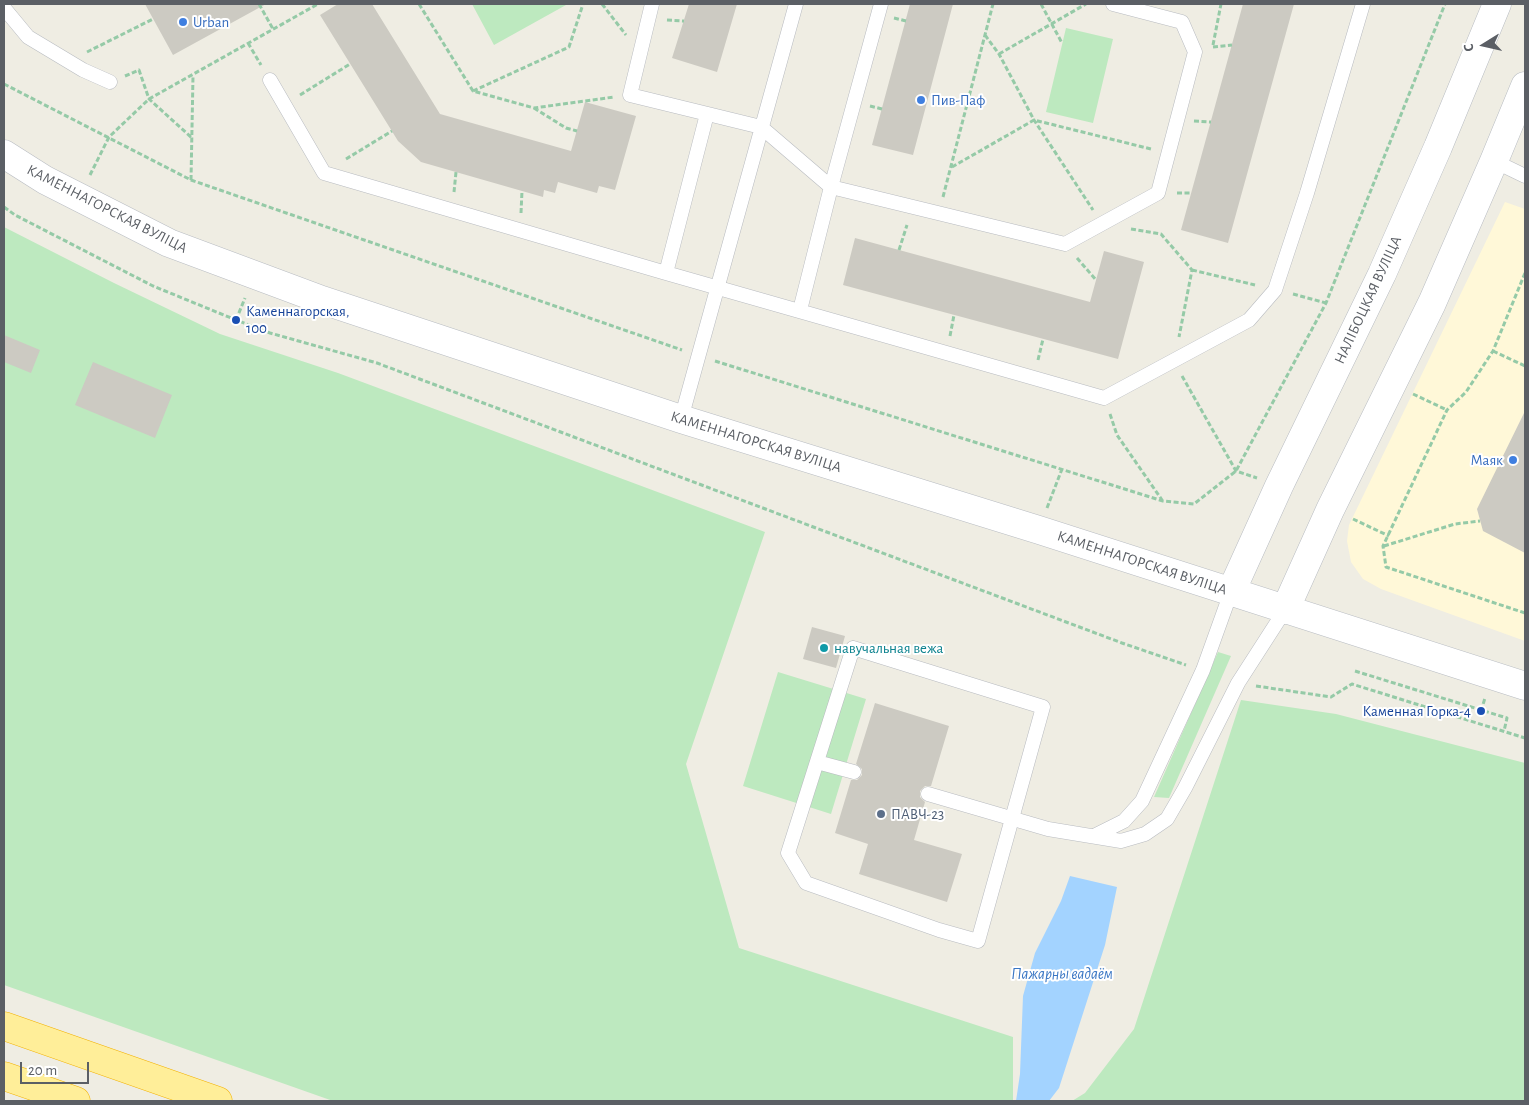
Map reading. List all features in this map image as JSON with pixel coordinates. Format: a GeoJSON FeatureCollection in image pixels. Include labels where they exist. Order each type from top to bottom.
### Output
{"type":"FeatureCollection","features":[{"type":"Feature","properties":{"kind":"highway"},"geometry":{"type":"LineString","coordinates":[[4,1026],[218,1101]]}},
{"type":"Feature","properties":{"kind":"highway"},"geometry":{"type":"LineString","coordinates":[[4,1076],[76,1101]]}},
{"type":"Feature","properties":{"kind":"main road","name":"НАЛІБОЦКАЯ ВУЛІЦА"},"geometry":{"type":"LineString","coordinates":[[1231,592],[1382,274],[1438,147],[1497,4]]}},
{"type":"Feature","properties":{"kind":"main road"},"geometry":{"type":"LineString","coordinates":[[1285,610],[1330,510],[1432,302],[1525,86]]}},
{"type":"Feature","properties":{"kind":"main road","name":"КАМЕННАГОРСКАЯ ВУЛІЦА"},"geometry":{"type":"LineString","coordinates":[[4,154],[45,180],[169,243],[322,300],[681,419],[1039,530],[1525,686]]}},
{"type":"Feature","properties":{"kind":"lane"},"geometry":{"type":"LineString","coordinates":[[652,4],[630,95],[761,127],[831,187],[1065,244],[1158,193],[1195,52],[1182,22],[1114,4]]}},
{"type":"Feature","properties":{"kind":"lane"},"geometry":{"type":"LineString","coordinates":[[681,419],[796,4]]}},
{"type":"Feature","properties":{"kind":"lane"},"geometry":{"type":"LineString","coordinates":[[800,310],[831,187],[881,4]]}},
{"type":"Feature","properties":{"kind":"lane"},"geometry":{"type":"LineString","coordinates":[[270,80],[324,172],[666,273],[1104,398],[1249,320],[1275,290],[1307,193],[1364,4]]}},
{"type":"Feature","properties":{"kind":"lane"},"geometry":{"type":"LineString","coordinates":[[4,8],[28,37],[83,70],[110,82]]}},
{"type":"Feature","properties":{"kind":"lane"},"geometry":{"type":"LineString","coordinates":[[666,273],[707,114]]}},
{"type":"Feature","properties":{"kind":"lane"},"geometry":{"type":"LineString","coordinates":[[1494,161],[1525,176]]}},
{"type":"Feature","properties":{"kind":"lane"},"geometry":{"type":"LineString","coordinates":[[1094,836],[1124,820],[1142,801],[1203,670],[1231,592]]}},
{"type":"Feature","properties":{"kind":"lane"},"geometry":{"type":"LineString","coordinates":[[928,794],[1048,829],[1121,841],[1145,834],[1167,819],[1185,788],[1238,683],[1285,610]]}},
{"type":"Feature","properties":{"kind":"lane"},"geometry":{"type":"LineString","coordinates":[[853,648],[1043,707],[978,941],[806,883],[788,853],[817,762],[853,648]]}},
{"type":"Feature","properties":{"kind":"lane"},"geometry":{"type":"LineString","coordinates":[[817,762],[854,772]]}},
{"type":"Feature","properties":{"kind":"path"},"geometry":{"type":"LineString","coordinates":[[259,4],[273,29]]}},
{"type":"Feature","properties":{"kind":"path"},"geometry":{"type":"LineString","coordinates":[[79,198],[109,137],[149,99],[318,4]]}},
{"type":"Feature","properties":{"kind":"path"},"geometry":{"type":"LineString","coordinates":[[419,4],[473,91],[534,108],[566,128],[577,131]]}},
{"type":"Feature","properties":{"kind":"path"},"geometry":{"type":"LineString","coordinates":[[473,91],[569,47],[584,4]]}},
{"type":"Feature","properties":{"kind":"path"},"geometry":{"type":"LineString","coordinates":[[602,4],[639,52]]}},
{"type":"Feature","properties":{"kind":"path"},"geometry":{"type":"LineString","coordinates":[[939,213],[993,4]]}},
{"type":"Feature","properties":{"kind":"path"},"geometry":{"type":"LineString","coordinates":[[1041,4],[1062,43]]}},
{"type":"Feature","properties":{"kind":"path"},"geometry":{"type":"LineString","coordinates":[[999,54],[1086,4]]}},
{"type":"Feature","properties":{"kind":"path"},"geometry":{"type":"LineString","coordinates":[[1212,47],[1222,4]]}},
{"type":"Feature","properties":{"kind":"path"},"geometry":{"type":"LineString","coordinates":[[4,84],[191,180],[698,356],[1163,501],[1194,504],[1236,471],[1326,303],[1444,4]]}},
{"type":"Feature","properties":{"kind":"path"},"geometry":{"type":"LineString","coordinates":[[68,61],[153,19]]}},
{"type":"Feature","properties":{"kind":"path"},"geometry":{"type":"LineString","coordinates":[[985,35],[999,54],[1034,120],[1102,224],[1161,234],[1192,270],[1174,362],[1236,471],[1260,479]]}},
{"type":"Feature","properties":{"kind":"path"},"geometry":{"type":"LineString","coordinates":[[248,43],[270,80]]}},
{"type":"Feature","properties":{"kind":"path"},"geometry":{"type":"LineString","coordinates":[[284,104],[350,64]]}},
{"type":"Feature","properties":{"kind":"path"},"geometry":{"type":"LineString","coordinates":[[110,82],[139,70],[149,99],[192,138]]}},
{"type":"Feature","properties":{"kind":"path"},"geometry":{"type":"LineString","coordinates":[[191,180],[193,75]]}},
{"type":"Feature","properties":{"kind":"path"},"geometry":{"type":"LineString","coordinates":[[534,108],[630,95]]}},
{"type":"Feature","properties":{"kind":"path"},"geometry":{"type":"LineString","coordinates":[[952,168],[1034,120],[1168,154]]}},
{"type":"Feature","properties":{"kind":"path"},"geometry":{"type":"LineString","coordinates":[[324,172],[392,131]]}},
{"type":"Feature","properties":{"kind":"path"},"geometry":{"type":"LineString","coordinates":[[4,207],[153,286],[236,320],[270,333],[377,363],[1122,643],[1203,670]]}},
{"type":"Feature","properties":{"kind":"path"},"geometry":{"type":"LineString","coordinates":[[900,250],[913,207]]}},
{"type":"Feature","properties":{"kind":"path"},"geometry":{"type":"LineString","coordinates":[[1065,244],[1096,280]]}},
{"type":"Feature","properties":{"kind":"path"},"geometry":{"type":"LineString","coordinates":[[1525,273],[1493,350],[1466,392],[1447,410],[1383,546],[1386,567],[1525,612]]}},
{"type":"Feature","properties":{"kind":"path"},"geometry":{"type":"LineString","coordinates":[[1493,350],[1525,366]]}},
{"type":"Feature","properties":{"kind":"path"},"geometry":{"type":"LineString","coordinates":[[1392,384],[1447,410]]}},
{"type":"Feature","properties":{"kind":"path"},"geometry":{"type":"LineString","coordinates":[[1104,398],[1117,435],[1163,501]]}},
{"type":"Feature","properties":{"kind":"path"},"geometry":{"type":"LineString","coordinates":[[1039,530],[1062,469]]}},
{"type":"Feature","properties":{"kind":"path"},"geometry":{"type":"LineString","coordinates":[[1353,519],[1388,536]]}},
{"type":"Feature","properties":{"kind":"path"},"geometry":{"type":"LineString","coordinates":[[1383,546],[1455,524],[1480,521]]}},
{"type":"Feature","properties":{"kind":"path"},"geometry":{"type":"LineString","coordinates":[[1354,671],[1507,718],[1504,731]]}},
{"type":"Feature","properties":{"kind":"path"},"geometry":{"type":"LineString","coordinates":[[1238,683],[1332,698],[1352,684],[1525,738]]}},
{"type":"Feature","properties":{"kind":"shaded area"},"geometry":{"type":"Polygon","coordinates":[[[1505,202],[1525,209],[1525,641],[1381,589],[1363,579],[1351,562],[1347,541],[1349,525],[1505,202]]]}},
{"type":"Feature","properties":{"kind":"green space"},"geometry":{"type":"Polygon","coordinates":[[[472,4],[565,4],[566,5],[494,45],[472,4]]]}},
{"type":"Feature","properties":{"kind":"green space"},"geometry":{"type":"Polygon","coordinates":[[[1066,28],[1113,39],[1093,123],[1046,112],[1066,28]]]}},
{"type":"Feature","properties":{"kind":"green space"},"geometry":{"type":"Polygon","coordinates":[[[4,227],[220,334],[338,373],[765,532],[686,764],[739,948],[1013,1037],[1013,1101],[333,1101],[4,985],[4,227]]]}},
{"type":"Feature","properties":{"kind":"green space"},"geometry":{"type":"Polygon","coordinates":[[[1218,652],[1231,656],[1169,798],[1154,797],[1218,652]]]}},
{"type":"Feature","properties":{"kind":"green space"},"geometry":{"type":"Polygon","coordinates":[[[778,672],[866,699],[831,814],[743,786],[778,672]]]}},
{"type":"Feature","properties":{"kind":"green space"},"geometry":{"type":"Polygon","coordinates":[[[1241,700],[1336,714],[1525,763],[1525,1101],[1072,1101],[1085,1093],[1134,1029],[1241,700]]]}},
{"type":"Feature","properties":{"kind":"water","name":"Пажарны вадаём"},"geometry":{"type":"Polygon","coordinates":[[[1070,876],[1117,887],[1105,945],[1059,1088],[1049,1101],[1016,1101],[1020,1074],[1023,996],[1035,953],[1061,901],[1070,876]]]}},
{"type":"Feature","properties":{"kind":"building"},"geometry":{"type":"Polygon","coordinates":[[[145,4],[266,4],[173,55],[145,4]]]}},
{"type":"Feature","properties":{"kind":"building"},"geometry":{"type":"Polygon","coordinates":[[[338,4],[372,4],[440,114],[571,151],[585,102],[636,116],[615,190],[599,186],[597,193],[558,182],[555,193],[544,190],[543,197],[421,162],[398,141],[320,15],[338,4]]]}},
{"type":"Feature","properties":{"kind":"building"},"geometry":{"type":"Polygon","coordinates":[[[689,4],[737,4],[717,72],[672,58],[689,4]]]}},
{"type":"Feature","properties":{"kind":"building"},"geometry":{"type":"Polygon","coordinates":[[[910,4],[953,4],[913,155],[872,145],[910,4]]]}},
{"type":"Feature","properties":{"kind":"building"},"geometry":{"type":"Polygon","coordinates":[[[1243,4],[1294,4],[1228,243],[1181,230],[1243,4]]]}},
{"type":"Feature","properties":{"kind":"building"},"geometry":{"type":"Polygon","coordinates":[[[855,238],[1090,302],[1104,251],[1144,262],[1118,359],[843,285],[855,238]]]}},
{"type":"Feature","properties":{"kind":"building"},"geometry":{"type":"Polygon","coordinates":[[[4,335],[40,350],[31,373],[4,362],[4,335]]]}},
{"type":"Feature","properties":{"kind":"building"},"geometry":{"type":"Polygon","coordinates":[[[93,362],[172,395],[155,438],[75,405],[93,362]]]}},
{"type":"Feature","properties":{"kind":"building","name":"Маяк"},"geometry":{"type":"Polygon","coordinates":[[[1525,411],[1525,553],[1483,531],[1477,509],[1525,411]]]}},
{"type":"Feature","properties":{"kind":"building","name":"навучальная вежа"},"geometry":{"type":"Polygon","coordinates":[[[812,627],[845,636],[836,668],[803,659],[812,627]]]}},
{"type":"Feature","properties":{"kind":"building","name":"ПАВЧ-23"},"geometry":{"type":"Polygon","coordinates":[[[875,703],[949,726],[931,786],[925,786],[920,791],[920,797],[925,802],[914,840],[962,854],[947,902],[859,874],[868,844],[835,833],[851,780],[857,780],[862,775],[862,769],[856,764],[875,703]]]}},
{"type":"Feature","properties":{"kind":"place","name":"Urban"},"geometry":{"type":"Point","coordinates":[183,22]}},
{"type":"Feature","properties":{"kind":"place","name":"Пив-Паф"},"geometry":{"type":"Point","coordinates":[921,100]}},
{"type":"Feature","properties":{"kind":"place","name":"Каменнагорская, 100"},"geometry":{"type":"Point","coordinates":[236,320]}},
{"type":"Feature","properties":{"kind":"place","name":"Маяк"},"geometry":{"type":"Point","coordinates":[1513,460]}},
{"type":"Feature","properties":{"kind":"place","name":"навучальная вежа"},"geometry":{"type":"Point","coordinates":[824,648]}},
{"type":"Feature","properties":{"kind":"place","name":"Каменная Горка-4"},"geometry":{"type":"Point","coordinates":[1481,711]}},
{"type":"Feature","properties":{"kind":"place","name":"ПАВЧ-23"},"geometry":{"type":"Point","coordinates":[881,814]}}]}
